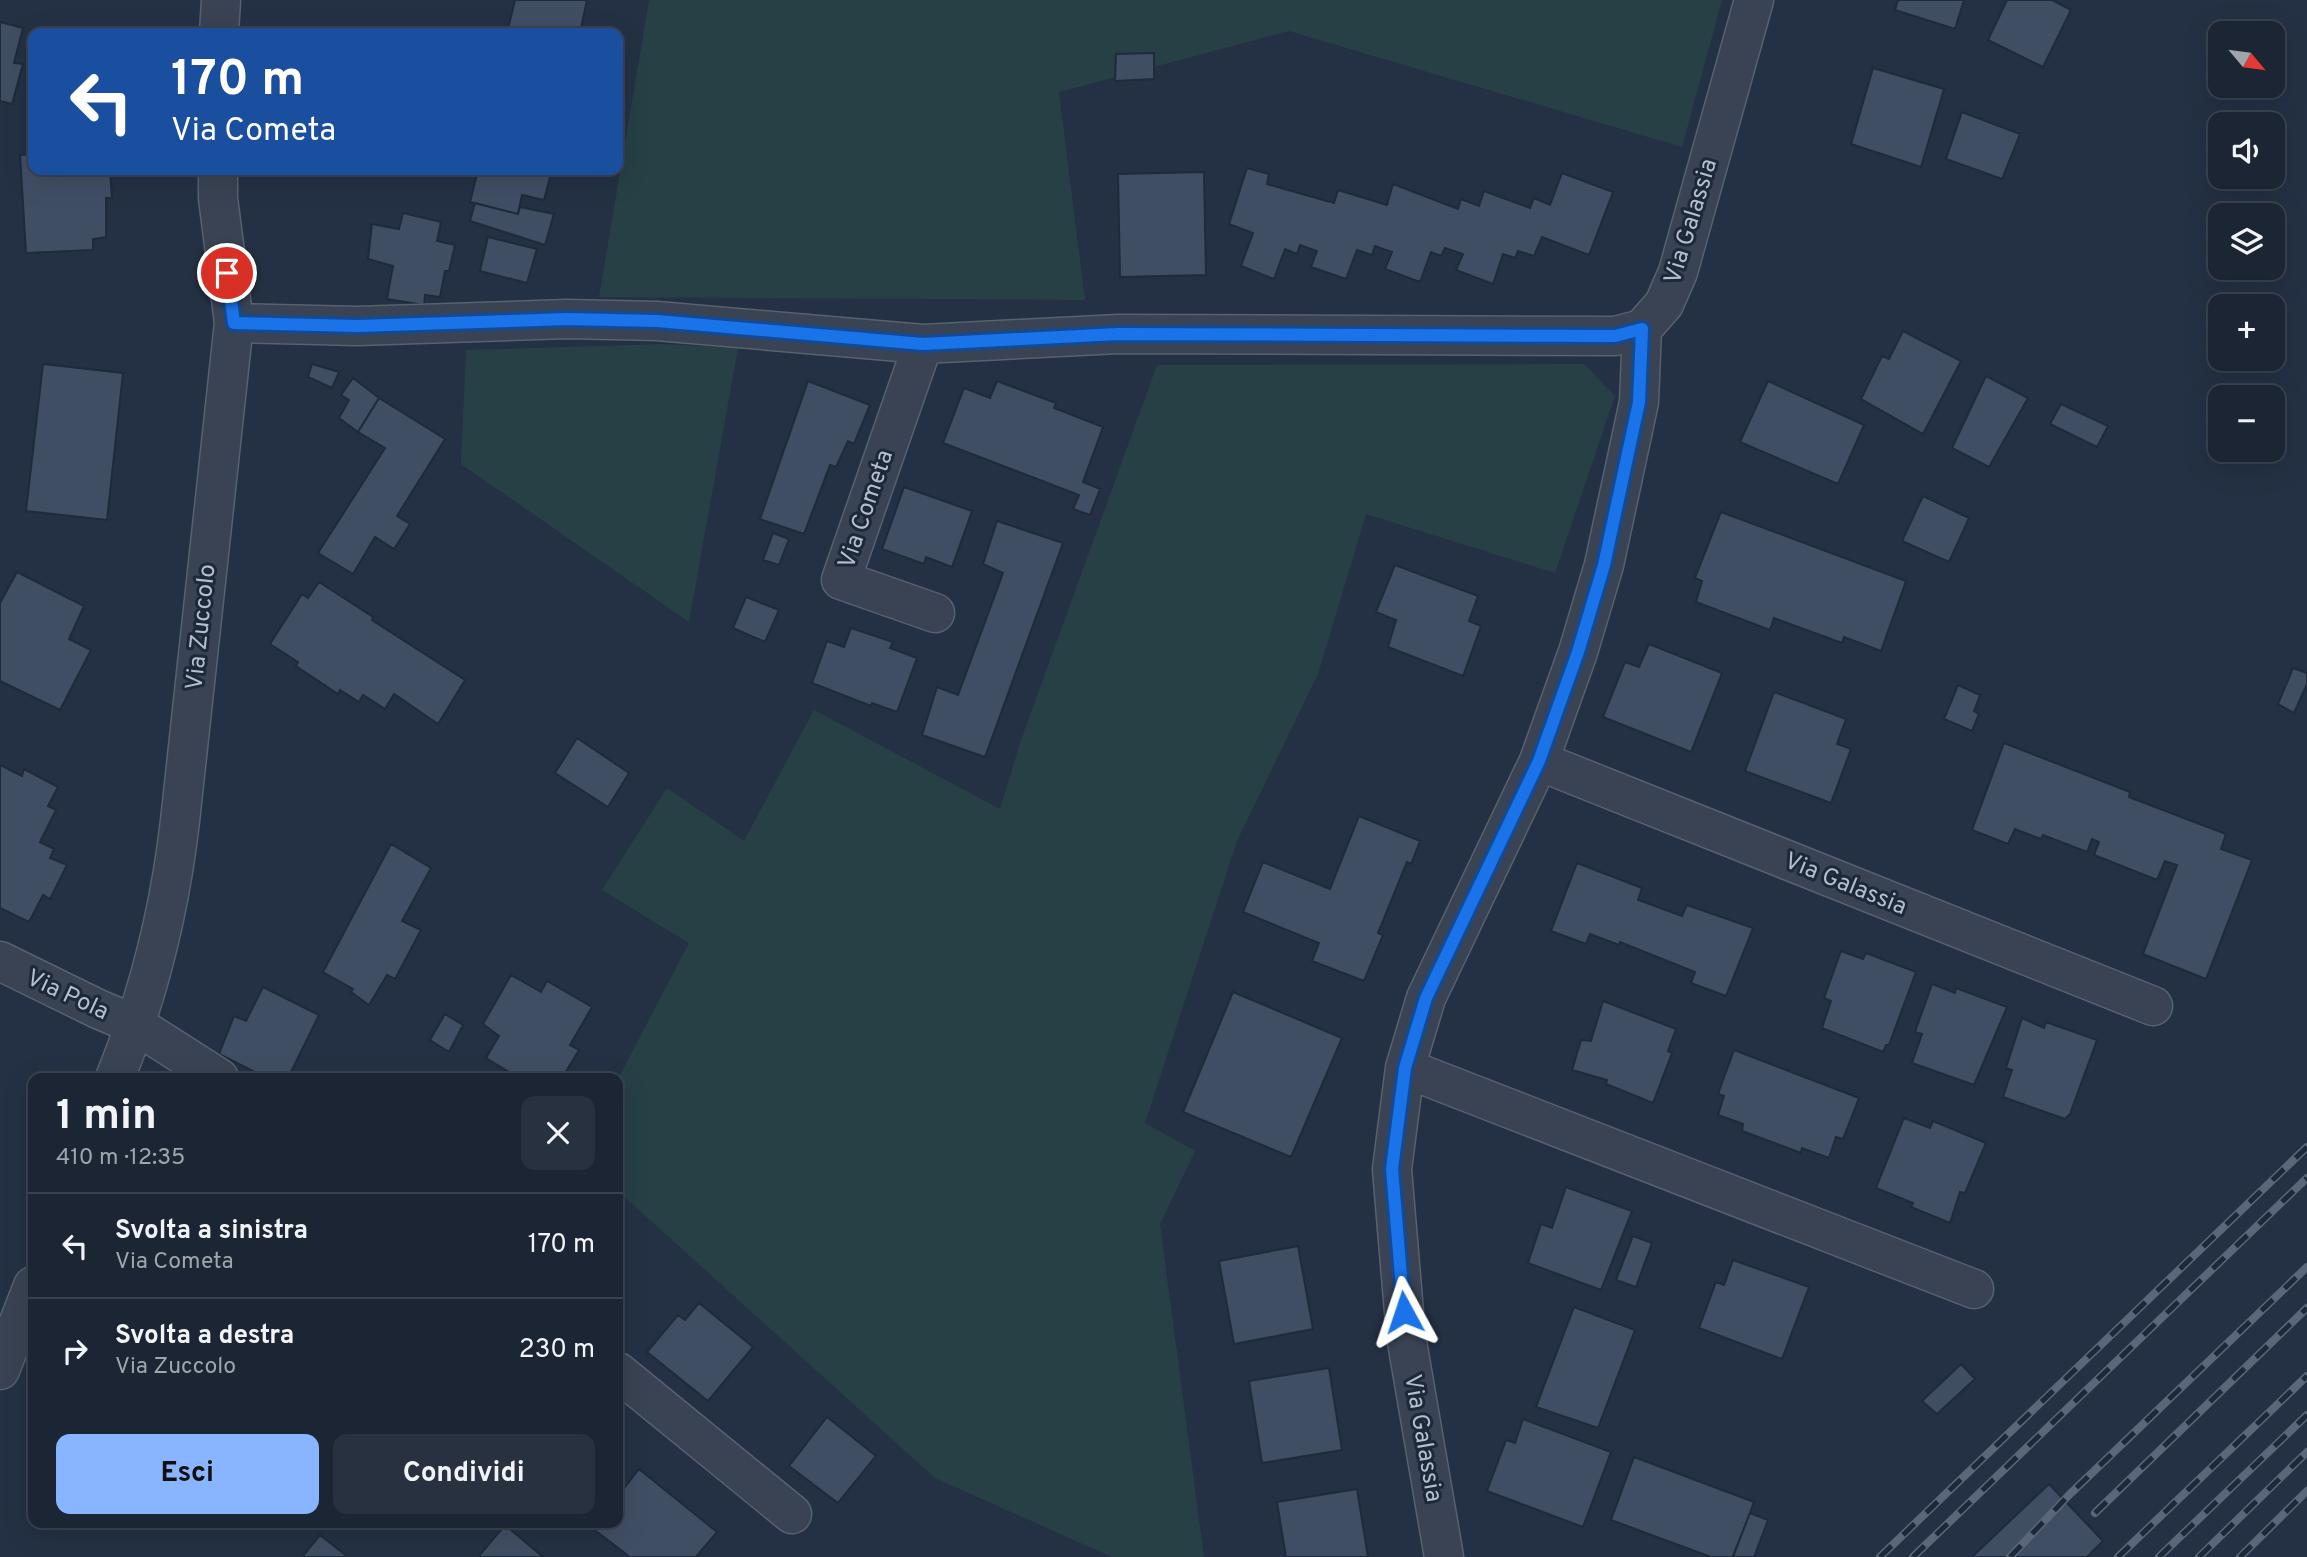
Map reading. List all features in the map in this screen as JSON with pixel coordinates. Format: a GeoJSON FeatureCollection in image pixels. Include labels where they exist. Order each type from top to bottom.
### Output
{"type":"FeatureCollection","features":[{"type":"Feature","properties":{"kind":"street"},"geometry":{"type":"LineString","coordinates":[[219,28],[221,0]]}},
{"type":"Feature","properties":{"kind":"street","name":"Via Galassia"},"geometry":{"type":"LineString","coordinates":[[1444,1557],[1406,1336],[1392,1169],[1405,1068],[1426,998],[1539,761],[1578,652],[1604,565],[1639,402],[1642,329],[1664,304],[1678,272],[1754,0]]}},
{"type":"Feature","properties":{"kind":"street","name":"Via Zuccolo"},"geometry":{"type":"LineString","coordinates":[[118,1073],[136,1025],[174,871],[234,323],[218,198],[218,175]]}},
{"type":"Feature","properties":{"kind":"street"},"geometry":{"type":"LineString","coordinates":[[234,323],[358,326],[567,319],[657,321],[923,344],[1118,334],[1615,336],[1642,329]]}},
{"type":"Feature","properties":{"kind":"street","name":"Via Cometa"},"geometry":{"type":"LineString","coordinates":[[923,344],[841,580],[936,613]]}},
{"type":"Feature","properties":{"kind":"street","name":"Via Galassia"},"geometry":{"type":"LineString","coordinates":[[1539,761],[2153,1006]]}},
{"type":"Feature","properties":{"kind":"street","name":"Via Pola"},"geometry":{"type":"LineString","coordinates":[[0,961],[136,1025],[211,1073]]}},
{"type":"Feature","properties":{"kind":"street"},"geometry":{"type":"LineString","coordinates":[[1405,1068],[1974,1289]]}},
{"type":"Feature","properties":{"kind":"street"},"geometry":{"type":"LineString","coordinates":[[0,1370],[28,1299]]}},
{"type":"Feature","properties":{"kind":"street"},"geometry":{"type":"LineString","coordinates":[[623,1376],[792,1514]]}},
{"type":"Feature","properties":{"kind":"green space"},"geometry":{"type":"Polygon","coordinates":[[[649,0],[1722,0],[1682,147],[1289,31],[1059,92],[1085,300],[599,297],[620,175],[623,175],[623,154],[649,0]]]}},
{"type":"Feature","properties":{"kind":"green space"},"geometry":{"type":"Polygon","coordinates":[[[663,344],[738,348],[689,622],[461,464],[466,350],[663,344]]]}},
{"type":"Feature","properties":{"kind":"green space"},"geometry":{"type":"Polygon","coordinates":[[[1584,364],[1615,396],[1555,573],[1366,514],[1318,674],[1237,841],[1145,1123],[1195,1151],[1160,1224],[1204,1557],[1112,1557],[935,1478],[623,1196],[621,1073],[689,943],[602,890],[667,788],[744,841],[814,710],[1000,809],[1021,740],[1157,365],[1584,364]]]}},
{"type":"Feature","properties":{"kind":"building"},"geometry":{"type":"Polygon","coordinates":[[[515,0],[587,0],[581,28],[508,28],[515,0]]]}},
{"type":"Feature","properties":{"kind":"building"},"geometry":{"type":"Polygon","coordinates":[[[1898,0],[1964,0],[1955,29],[1895,10],[1898,0]]]}},
{"type":"Feature","properties":{"kind":"building"},"geometry":{"type":"Polygon","coordinates":[[[2007,0],[2052,0],[2071,10],[2043,67],[1988,40],[2007,0]]]}},
{"type":"Feature","properties":{"kind":"building"},"geometry":{"type":"Polygon","coordinates":[[[0,22],[23,28],[14,63],[23,64],[12,104],[0,101],[0,22]]]}},
{"type":"Feature","properties":{"kind":"building"},"geometry":{"type":"Polygon","coordinates":[[[1154,53],[1154,79],[1115,81],[1116,54],[1154,53]]]}},
{"type":"Feature","properties":{"kind":"building"},"geometry":{"type":"Polygon","coordinates":[[[1873,68],[1944,89],[1921,167],[1851,144],[1873,68]]]}},
{"type":"Feature","properties":{"kind":"building"},"geometry":{"type":"Polygon","coordinates":[[[1962,112],[2020,134],[2002,179],[1946,159],[1962,112]]]}},
{"type":"Feature","properties":{"kind":"building"},"geometry":{"type":"Polygon","coordinates":[[[28,154],[28,175],[110,175],[112,198],[106,198],[106,237],[93,239],[93,250],[26,253],[20,155],[28,154]]]}},
{"type":"Feature","properties":{"kind":"building"},"geometry":{"type":"Polygon","coordinates":[[[1247,168],[1269,174],[1267,184],[1334,203],[1338,190],[1387,205],[1393,184],[1458,209],[1461,199],[1479,206],[1484,191],[1530,208],[1534,198],[1550,205],[1562,173],[1613,192],[1589,255],[1542,237],[1534,256],[1518,251],[1515,258],[1503,254],[1493,284],[1456,270],[1463,254],[1445,248],[1441,256],[1431,252],[1420,282],[1385,269],[1392,252],[1375,246],[1372,255],[1357,250],[1346,279],[1311,267],[1317,251],[1300,245],[1297,254],[1285,249],[1274,279],[1241,266],[1253,233],[1229,224],[1247,168]]]}},
{"type":"Feature","properties":{"kind":"building"},"geometry":{"type":"Polygon","coordinates":[[[1204,172],[1206,275],[1120,277],[1118,174],[1204,172]]]}},
{"type":"Feature","properties":{"kind":"building"},"geometry":{"type":"Polygon","coordinates":[[[477,175],[551,175],[544,200],[522,195],[518,214],[470,202],[477,175]]]}},
{"type":"Feature","properties":{"kind":"building"},"geometry":{"type":"Polygon","coordinates":[[[475,203],[518,214],[520,207],[554,214],[545,245],[470,221],[475,203]]]}},
{"type":"Feature","properties":{"kind":"building"},"geometry":{"type":"Polygon","coordinates":[[[403,213],[441,222],[437,241],[455,245],[449,271],[445,271],[440,297],[425,295],[424,305],[387,299],[393,266],[368,259],[372,224],[399,229],[403,213]]]}},
{"type":"Feature","properties":{"kind":"building"},"geometry":{"type":"Polygon","coordinates":[[[488,237],[537,249],[527,283],[480,271],[488,237]]]}},
{"type":"Feature","properties":{"kind":"building"},"geometry":{"type":"Polygon","coordinates":[[[1903,331],[1961,361],[1923,434],[1861,399],[1882,356],[1889,359],[1903,331]]]}},
{"type":"Feature","properties":{"kind":"building"},"geometry":{"type":"Polygon","coordinates":[[[43,364],[123,373],[107,520],[26,511],[43,364]]]}},
{"type":"Feature","properties":{"kind":"building"},"geometry":{"type":"Polygon","coordinates":[[[312,364],[339,372],[332,388],[308,377],[312,364]]]}},
{"type":"Feature","properties":{"kind":"building"},"geometry":{"type":"Polygon","coordinates":[[[1986,376],[2028,398],[1989,467],[1952,448],[1986,376]]]}},
{"type":"Feature","properties":{"kind":"building"},"geometry":{"type":"Polygon","coordinates":[[[353,378],[379,398],[358,432],[339,418],[349,400],[341,395],[353,378]]]}},
{"type":"Feature","properties":{"kind":"building"},"geometry":{"type":"Polygon","coordinates":[[[808,381],[870,405],[854,444],[848,441],[836,467],[830,465],[804,534],[760,519],[808,381]]]}},
{"type":"Feature","properties":{"kind":"building"},"geometry":{"type":"Polygon","coordinates":[[[997,381],[1056,403],[1054,408],[1103,427],[1083,482],[1100,489],[1090,515],[1073,509],[1079,495],[943,443],[964,388],[990,398],[997,381]]]}},
{"type":"Feature","properties":{"kind":"building"},"geometry":{"type":"Polygon","coordinates":[[[1768,381],[1864,425],[1838,484],[1740,442],[1768,381]]]}},
{"type":"Feature","properties":{"kind":"building"},"geometry":{"type":"Polygon","coordinates":[[[379,398],[445,439],[397,516],[410,524],[394,549],[375,537],[353,574],[318,553],[385,448],[358,432],[379,398]]]}},
{"type":"Feature","properties":{"kind":"building"},"geometry":{"type":"Polygon","coordinates":[[[2061,404],[2108,426],[2097,447],[2050,424],[2061,404]]]}},
{"type":"Feature","properties":{"kind":"building"},"geometry":{"type":"Polygon","coordinates":[[[904,487],[972,511],[952,567],[926,557],[924,564],[882,549],[904,487]]]}},
{"type":"Feature","properties":{"kind":"building"},"geometry":{"type":"Polygon","coordinates":[[[1923,496],[1969,518],[1949,562],[1902,541],[1923,496]]]}},
{"type":"Feature","properties":{"kind":"building"},"geometry":{"type":"Polygon","coordinates":[[[1721,512],[1906,581],[1881,651],[1844,637],[1842,643],[1774,618],[1770,630],[1696,602],[1702,581],[1695,578],[1721,512]]]}},
{"type":"Feature","properties":{"kind":"building"},"geometry":{"type":"Polygon","coordinates":[[[997,521],[1063,543],[985,757],[922,735],[937,687],[958,695],[1003,573],[983,564],[997,521]]]}},
{"type":"Feature","properties":{"kind":"building"},"geometry":{"type":"Polygon","coordinates":[[[773,533],[789,539],[779,565],[763,560],[773,533]]]}},
{"type":"Feature","properties":{"kind":"building"},"geometry":{"type":"Polygon","coordinates":[[[1395,565],[1478,596],[1469,621],[1481,626],[1463,676],[1388,647],[1396,620],[1376,612],[1395,565]]]}},
{"type":"Feature","properties":{"kind":"building"},"geometry":{"type":"Polygon","coordinates":[[[17,572],[84,606],[69,639],[91,650],[60,710],[0,681],[0,603],[17,572]]]}},
{"type":"Feature","properties":{"kind":"building"},"geometry":{"type":"Polygon","coordinates":[[[319,582],[465,680],[438,724],[394,694],[385,709],[363,695],[359,702],[340,690],[338,694],[296,666],[298,662],[270,644],[302,594],[308,598],[319,582]]]}},
{"type":"Feature","properties":{"kind":"building"},"geometry":{"type":"Polygon","coordinates":[[[746,597],[779,610],[765,642],[733,628],[746,597]]]}},
{"type":"Feature","properties":{"kind":"building"},"geometry":{"type":"Polygon","coordinates":[[[851,628],[893,642],[890,648],[917,658],[897,712],[872,703],[871,706],[812,683],[827,641],[844,647],[851,628]]]}},
{"type":"Feature","properties":{"kind":"building"},"geometry":{"type":"Polygon","coordinates":[[[1649,644],[1722,673],[1691,752],[1603,717],[1625,662],[1639,667],[1649,644]]]}},
{"type":"Feature","properties":{"kind":"building"},"geometry":{"type":"Polygon","coordinates":[[[2293,668],[2307,673],[2307,684],[2294,713],[2278,704],[2293,668]]]}},
{"type":"Feature","properties":{"kind":"building"},"geometry":{"type":"Polygon","coordinates":[[[1958,685],[1980,695],[1974,711],[1979,714],[1972,731],[1944,719],[1958,685]]]}},
{"type":"Feature","properties":{"kind":"building"},"geometry":{"type":"Polygon","coordinates":[[[1774,692],[1846,719],[1837,744],[1851,749],[1831,803],[1745,771],[1774,692]]]}},
{"type":"Feature","properties":{"kind":"building"},"geometry":{"type":"Polygon","coordinates":[[[577,738],[629,773],[608,807],[555,773],[577,738]]]}},
{"type":"Feature","properties":{"kind":"building"},"geometry":{"type":"Polygon","coordinates":[[[2004,743],[2130,792],[2129,797],[2226,834],[2221,849],[2252,860],[2206,979],[2143,954],[2177,865],[2165,861],[2157,880],[2094,855],[2099,842],[2092,839],[2087,852],[2043,835],[2041,839],[2015,829],[2008,844],[1972,830],[2004,743]]]}},
{"type":"Feature","properties":{"kind":"building"},"geometry":{"type":"Polygon","coordinates":[[[0,765],[22,776],[24,769],[58,787],[48,806],[56,810],[40,842],[54,849],[50,858],[67,865],[50,899],[43,895],[29,922],[0,908],[0,765]]]}},
{"type":"Feature","properties":{"kind":"building"},"geometry":{"type":"Polygon","coordinates":[[[1359,816],[1420,841],[1411,864],[1407,862],[1378,933],[1383,935],[1364,981],[1312,961],[1319,943],[1243,912],[1263,862],[1330,889],[1359,816]]]}},
{"type":"Feature","properties":{"kind":"building"},"geometry":{"type":"Polygon","coordinates":[[[391,844],[431,868],[402,921],[421,930],[395,979],[387,975],[369,1005],[351,992],[353,989],[323,972],[391,844]]]}},
{"type":"Feature","properties":{"kind":"building"},"geometry":{"type":"Polygon","coordinates":[[[1577,863],[1642,888],[1638,900],[1682,916],[1687,905],[1753,928],[1726,996],[1691,983],[1695,972],[1620,942],[1619,945],[1590,934],[1586,944],[1551,931],[1577,863]]]}},
{"type":"Feature","properties":{"kind":"building"},"geometry":{"type":"Polygon","coordinates":[[[1841,951],[1863,959],[1866,953],[1916,972],[1889,1045],[1886,1045],[1883,1052],[1822,1028],[1831,1001],[1824,998],[1841,951]]]}},
{"type":"Feature","properties":{"kind":"building"},"geometry":{"type":"Polygon","coordinates":[[[511,975],[541,992],[547,981],[592,1007],[570,1045],[579,1050],[565,1073],[511,1073],[486,1058],[499,1036],[483,1024],[511,975]]]}},
{"type":"Feature","properties":{"kind":"building"},"geometry":{"type":"Polygon","coordinates":[[[1932,984],[1955,993],[1956,988],[2007,1007],[1974,1085],[1912,1063],[1922,1034],[1915,1032],[1932,984]]]}},
{"type":"Feature","properties":{"kind":"building"},"geometry":{"type":"Polygon","coordinates":[[[263,987],[319,1015],[290,1073],[257,1073],[219,1054],[234,1016],[246,1021],[263,987]]]}},
{"type":"Feature","properties":{"kind":"building"},"geometry":{"type":"Polygon","coordinates":[[[1233,992],[1342,1038],[1291,1157],[1183,1112],[1233,992]]]}},
{"type":"Feature","properties":{"kind":"building"},"geometry":{"type":"Polygon","coordinates":[[[1603,1001],[1676,1029],[1668,1051],[1672,1053],[1653,1103],[1606,1084],[1607,1080],[1572,1070],[1581,1040],[1591,1041],[1603,1001]]]}},
{"type":"Feature","properties":{"kind":"building"},"geometry":{"type":"Polygon","coordinates":[[[445,1014],[463,1025],[449,1052],[430,1040],[445,1014]]]}},
{"type":"Feature","properties":{"kind":"building"},"geometry":{"type":"Polygon","coordinates":[[[2022,1018],[2044,1028],[2046,1022],[2097,1040],[2070,1114],[2065,1119],[2003,1097],[2012,1070],[2006,1068],[2022,1018]]]}},
{"type":"Feature","properties":{"kind":"building"},"geometry":{"type":"Polygon","coordinates":[[[1734,1050],[1859,1098],[1843,1139],[1836,1137],[1829,1158],[1802,1148],[1801,1153],[1742,1131],[1743,1124],[1718,1115],[1724,1096],[1718,1094],[1734,1050]]]}},
{"type":"Feature","properties":{"kind":"building"},"geometry":{"type":"Polygon","coordinates":[[[1904,1118],[1930,1128],[1933,1121],[1986,1143],[1965,1193],[1960,1192],[1950,1223],[1911,1207],[1913,1203],[1876,1188],[1904,1118]]]}},
{"type":"Feature","properties":{"kind":"building"},"geometry":{"type":"Polygon","coordinates":[[[1566,1187],[1632,1211],[1601,1290],[1528,1263],[1541,1224],[1552,1228],[1566,1187]]]}},
{"type":"Feature","properties":{"kind":"building"},"geometry":{"type":"Polygon","coordinates":[[[1633,1236],[1652,1243],[1636,1287],[1616,1280],[1633,1236]]]}},
{"type":"Feature","properties":{"kind":"building"},"geometry":{"type":"Polygon","coordinates":[[[1298,1246],[1313,1329],[1234,1344],[1219,1261],[1298,1246]]]}},
{"type":"Feature","properties":{"kind":"building"},"geometry":{"type":"Polygon","coordinates":[[[1733,1260],[1809,1287],[1782,1359],[1699,1328],[1716,1282],[1724,1285],[1733,1260]]]}},
{"type":"Feature","properties":{"kind":"building"},"geometry":{"type":"Polygon","coordinates":[[[699,1303],[753,1347],[708,1401],[647,1352],[678,1315],[685,1320],[699,1303]]]}},
{"type":"Feature","properties":{"kind":"building"},"geometry":{"type":"Polygon","coordinates":[[[1574,1307],[1635,1330],[1598,1428],[1536,1407],[1574,1307]]]}},
{"type":"Feature","properties":{"kind":"building"},"geometry":{"type":"Polygon","coordinates":[[[1961,1364],[1975,1379],[1937,1414],[1922,1401],[1961,1364]]]}},
{"type":"Feature","properties":{"kind":"building"},"geometry":{"type":"Polygon","coordinates":[[[1329,1368],[1342,1450],[1262,1463],[1249,1381],[1329,1368]]]}},
{"type":"Feature","properties":{"kind":"building"},"geometry":{"type":"Polygon","coordinates":[[[827,1417],[876,1456],[838,1503],[789,1466],[827,1417]]]}},
{"type":"Feature","properties":{"kind":"building"},"geometry":{"type":"Polygon","coordinates":[[[1523,1419],[1611,1452],[1583,1527],[1487,1491],[1506,1440],[1515,1443],[1523,1419]]]}},
{"type":"Feature","properties":{"kind":"building"},"geometry":{"type":"Polygon","coordinates":[[[1634,1457],[1754,1502],[1733,1557],[1711,1557],[1611,1520],[1634,1457]]]}},
{"type":"Feature","properties":{"kind":"building"},"geometry":{"type":"Polygon","coordinates":[[[639,1469],[717,1532],[696,1557],[630,1557],[592,1528],[623,1528],[623,1490],[639,1469]]]}},
{"type":"Feature","properties":{"kind":"building"},"geometry":{"type":"Polygon","coordinates":[[[2049,1484],[2103,1541],[2087,1557],[1972,1557],[2049,1484]]]}},
{"type":"Feature","properties":{"kind":"building"},"geometry":{"type":"Polygon","coordinates":[[[1357,1489],[1368,1557],[1286,1557],[1277,1502],[1357,1489]]]}},
{"type":"Feature","properties":{"kind":"building"},"geometry":{"type":"Polygon","coordinates":[[[1750,1513],[1768,1520],[1754,1557],[1733,1556],[1750,1513]]]}},
{"type":"Feature","properties":{"kind":"building"},"geometry":{"type":"Polygon","coordinates":[[[502,1528],[509,1528],[543,1557],[478,1557],[502,1528]]]}},
{"type":"Feature","properties":{"kind":"building"},"geometry":{"type":"Polygon","coordinates":[[[320,1535],[348,1557],[302,1557],[320,1535]]]}},
{"type":"Feature","properties":{"kind":"railway"},"geometry":{"type":"LineString","coordinates":[[1880,1557],[2307,1147]]}},
{"type":"Feature","properties":{"kind":"railway"},"geometry":{"type":"LineString","coordinates":[[1913,1557],[2307,1178]]}},
{"type":"Feature","properties":{"kind":"railway"},"geometry":{"type":"LineString","coordinates":[[2010,1557],[2069,1495],[2307,1267]]}},
{"type":"Feature","properties":{"kind":"railway"},"geometry":{"type":"LineString","coordinates":[[2095,1513],[2307,1308]]}},
{"type":"Feature","properties":{"kind":"railway"},"geometry":{"type":"LineString","coordinates":[[2118,1557],[2307,1376]]}},
{"type":"Feature","properties":{"kind":"railway"},"geometry":{"type":"LineString","coordinates":[[2159,1557],[2307,1415]]}},
{"type":"Feature","properties":{"kind":"railway"},"geometry":{"type":"LineString","coordinates":[[2199,1557],[2307,1452]]}},
{"type":"Feature","properties":{"kind":"railway"},"geometry":{"type":"LineString","coordinates":[[2240,1557],[2307,1491]]}},
{"type":"Feature","properties":{"kind":"route"},"geometry":{"type":"LineString","coordinates":[[227,273],[234,323],[358,326],[567,319],[657,321],[923,344],[1118,334],[1615,336],[1642,329],[1639,402],[1604,565],[1578,652],[1539,761],[1426,998],[1405,1068],[1392,1169],[1404,1312]]}}]}
